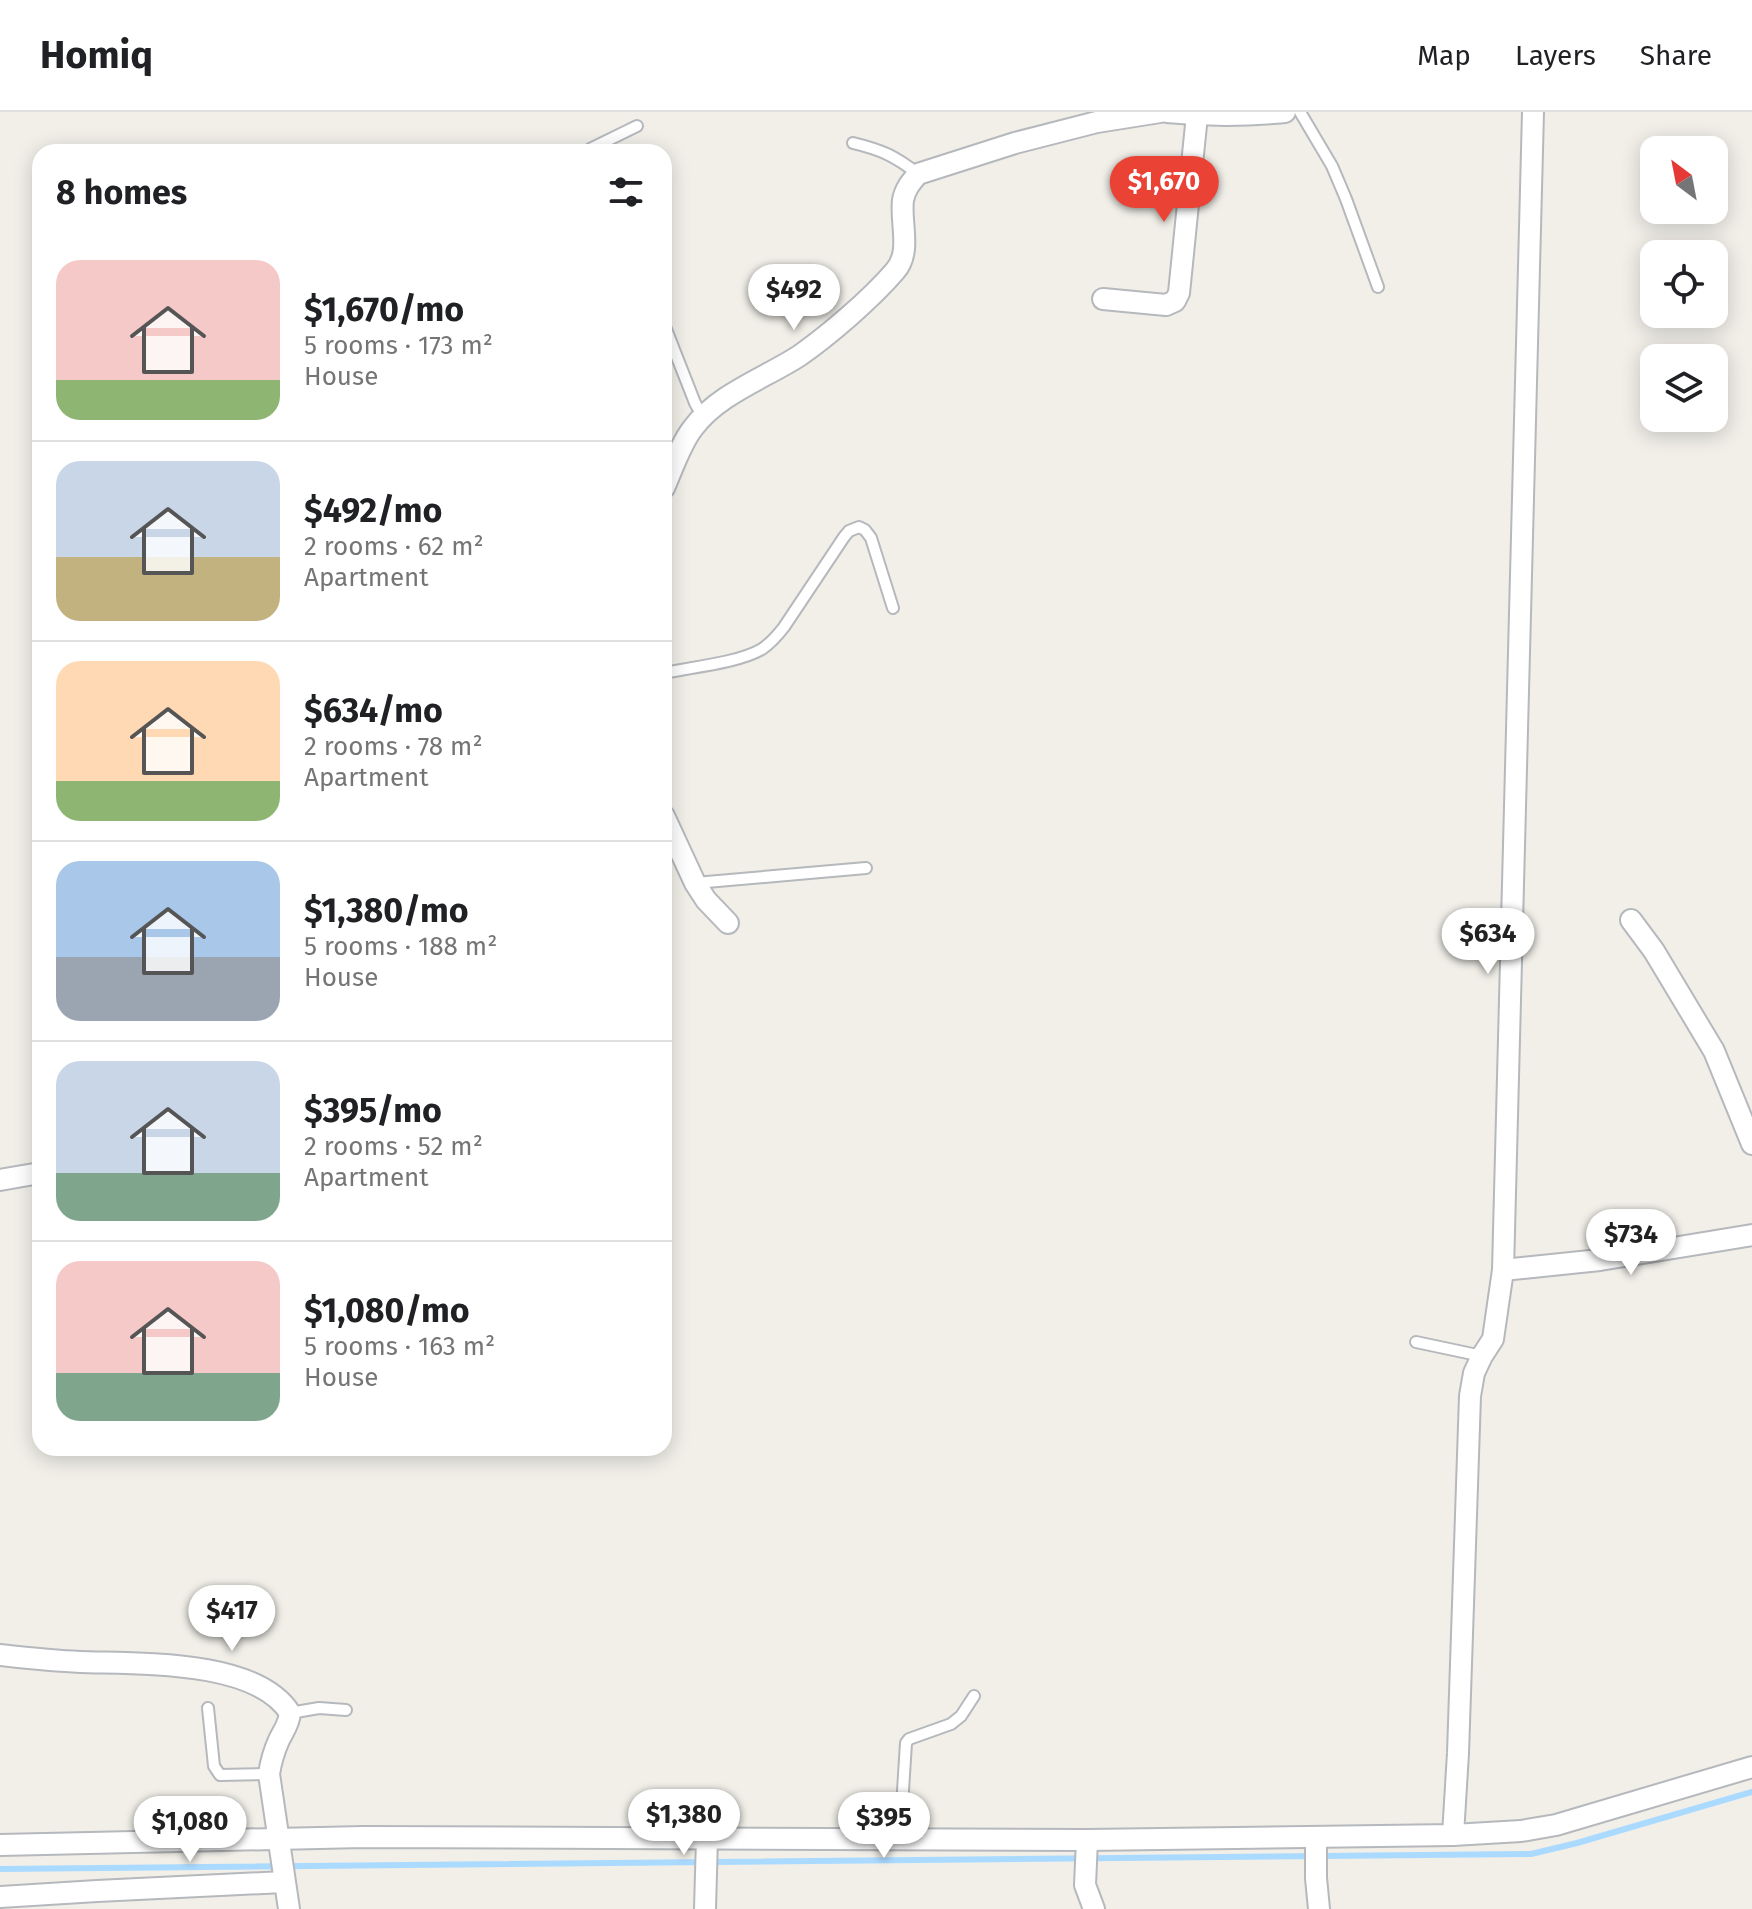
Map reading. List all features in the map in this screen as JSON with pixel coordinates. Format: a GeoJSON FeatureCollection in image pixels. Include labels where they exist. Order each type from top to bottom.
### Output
{"type":"FeatureCollection","features":[{"type":"Feature","properties":{"kind":"street"},"geometry":{"type":"LineString","coordinates":[[672,471],[691,429],[703,417],[742,387],[815,344],[895,271],[902,262],[904,250],[903,199],[909,184],[918,174],[1002,147],[1097,122],[1160,112]]}},
{"type":"Feature","properties":{"kind":"street"},"geometry":{"type":"LineString","coordinates":[[1167,112],[1246,116],[1285,112]]}},
{"type":"Feature","properties":{"kind":"street"},"geometry":{"type":"LineString","coordinates":[[1453,1835],[1470,1396],[1474,1373],[1493,1339],[1503,1270],[1533,112]]}},
{"type":"Feature","properties":{"kind":"street"},"geometry":{"type":"LineString","coordinates":[[1103,299],[1166,305],[1175,301],[1179,293],[1197,115]]}},
{"type":"Feature","properties":{"kind":"street"},"geometry":{"type":"LineString","coordinates":[[672,833],[695,883],[728,923]]}},
{"type":"Feature","properties":{"kind":"street"},"geometry":{"type":"LineString","coordinates":[[1631,920],[1654,951],[1714,1051],[1752,1144]]}},
{"type":"Feature","properties":{"kind":"street"},"geometry":{"type":"LineString","coordinates":[[0,1180],[32,1174]]}},
{"type":"Feature","properties":{"kind":"street"},"geometry":{"type":"LineString","coordinates":[[1503,1270],[1600,1260],[1752,1235]]}},
{"type":"Feature","properties":{"kind":"street"},"geometry":{"type":"LineString","coordinates":[[0,1655],[173,1665],[221,1673],[246,1681],[277,1697],[290,1713],[269,1774],[289,1909]]}},
{"type":"Feature","properties":{"kind":"street"},"geometry":{"type":"LineString","coordinates":[[0,1845],[900,1838],[1087,1846],[1453,1835],[1521,1831],[1556,1825],[1752,1767]]}},
{"type":"Feature","properties":{"kind":"street"},"geometry":{"type":"LineString","coordinates":[[702,1909],[707,1838]]}},
{"type":"Feature","properties":{"kind":"street"},"geometry":{"type":"LineString","coordinates":[[1316,1838],[1319,1909]]}},
{"type":"Feature","properties":{"kind":"street"},"geometry":{"type":"LineString","coordinates":[[1087,1846],[1085,1885],[1094,1909]]}},
{"type":"Feature","properties":{"kind":"street"},"geometry":{"type":"LineString","coordinates":[[0,1897],[284,1878]]}},
{"type":"Feature","properties":{"kind":"lane"},"geometry":{"type":"LineString","coordinates":[[1300,112],[1332,166],[1378,287]]}},
{"type":"Feature","properties":{"kind":"lane"},"geometry":{"type":"LineString","coordinates":[[600,144],[637,126]]}},
{"type":"Feature","properties":{"kind":"lane"},"geometry":{"type":"LineString","coordinates":[[853,143],[878,149],[918,174]]}},
{"type":"Feature","properties":{"kind":"lane"},"geometry":{"type":"LineString","coordinates":[[672,344],[703,417]]}},
{"type":"Feature","properties":{"kind":"lane"},"geometry":{"type":"LineString","coordinates":[[672,671],[744,657],[773,641],[844,537],[859,527],[871,538],[893,608]]}},
{"type":"Feature","properties":{"kind":"lane"},"geometry":{"type":"LineString","coordinates":[[695,883],[866,868]]}},
{"type":"Feature","properties":{"kind":"lane"},"geometry":{"type":"LineString","coordinates":[[1416,1342],[1482,1356]]}},
{"type":"Feature","properties":{"kind":"lane"},"geometry":{"type":"LineString","coordinates":[[900,1838],[906,1743],[909,1739],[951,1724],[961,1716],[974,1696]]}},
{"type":"Feature","properties":{"kind":"lane"},"geometry":{"type":"LineString","coordinates":[[208,1708],[214,1766],[220,1775],[269,1774]]}},
{"type":"Feature","properties":{"kind":"lane"},"geometry":{"type":"LineString","coordinates":[[290,1713],[319,1708],[346,1710]]}},
{"type":"Feature","properties":{"kind":"waterway"},"geometry":{"type":"LineString","coordinates":[[0,1869],[1531,1854],[1752,1792]]}}]}
